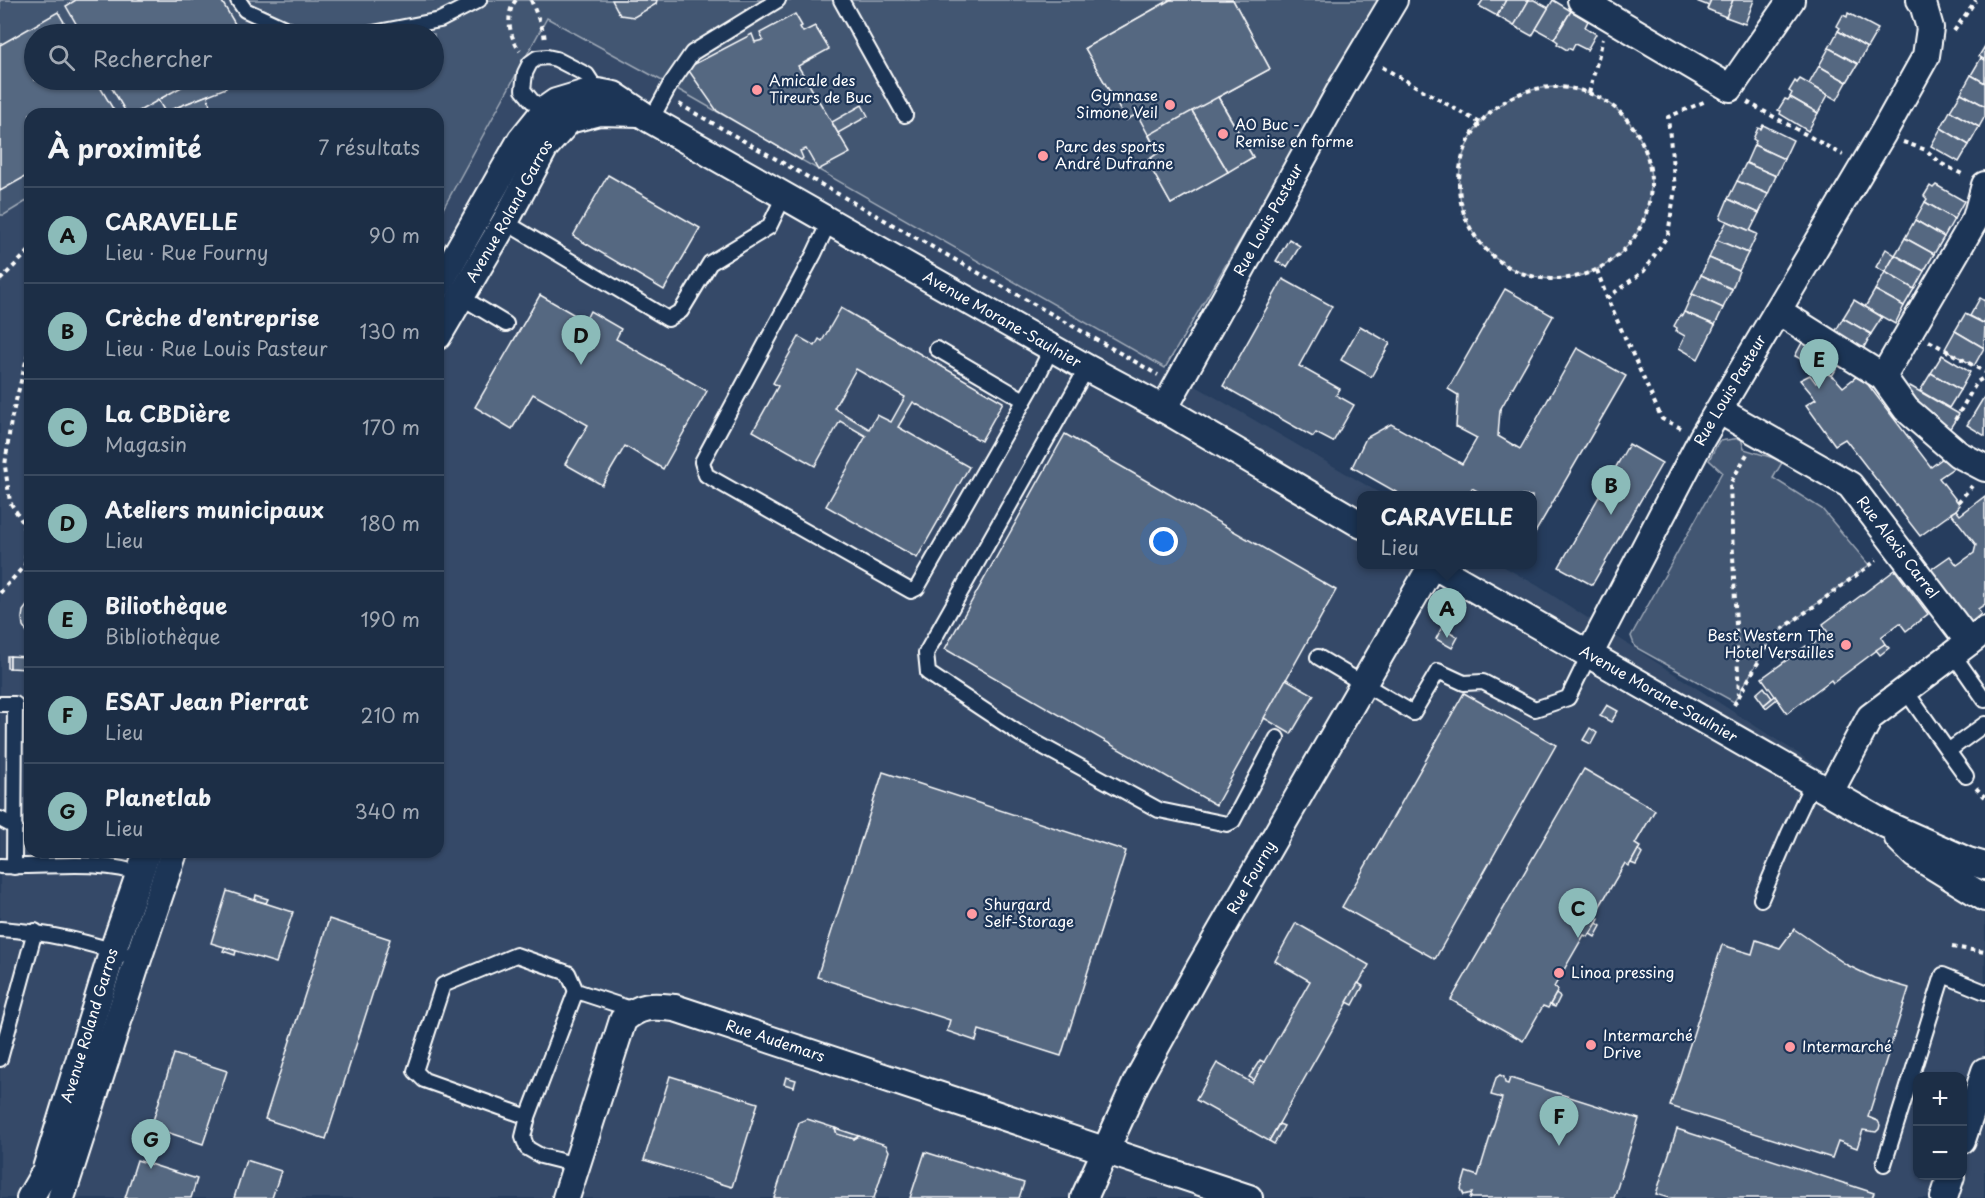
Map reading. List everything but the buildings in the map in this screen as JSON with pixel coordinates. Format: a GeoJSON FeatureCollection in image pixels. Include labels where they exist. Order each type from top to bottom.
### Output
{"type":"FeatureCollection","features":[{"type":"Feature","properties":{"kind":"street","name":"Rue Louis Pasteur"},"geometry":{"type":"LineString","coordinates":[[1164,409],[1336,97],[1394,0]]}},
{"type":"Feature","properties":{"kind":"street"},"geometry":{"type":"LineString","coordinates":[[1581,0],[1730,88],[1791,0]]}},
{"type":"Feature","properties":{"kind":"street","name":"Rue Louis Pasteur"},"geometry":{"type":"LineString","coordinates":[[1589,655],[1702,438],[1720,411],[1926,56],[1930,28],[1920,0]]}},
{"type":"Feature","properties":{"kind":"street"},"geometry":{"type":"LineString","coordinates":[[598,92],[586,93],[556,102],[546,109],[569,120],[599,112],[646,116]]}},
{"type":"Feature","properties":{"kind":"street","name":"Avenue Morane-Saulnier"},"geometry":{"type":"LineString","coordinates":[[598,92],[614,95],[646,116],[829,222],[1164,409],[1357,522]]}},
{"type":"Feature","properties":{"kind":"street","name":"Avenue Roland Garros"},"geometry":{"type":"LineString","coordinates":[[444,275],[521,140],[546,109]]}},
{"type":"Feature","properties":{"kind":"street","name":"Avenue Roland Garros"},"geometry":{"type":"LineString","coordinates":[[444,326],[505,222],[545,147],[569,120]]}},
{"type":"Feature","properties":{"kind":"street"},"geometry":{"type":"LineString","coordinates":[[1883,376],[1976,218],[1985,186]]}},
{"type":"Feature","properties":{"kind":"street"},"geometry":{"type":"LineString","coordinates":[[1778,311],[1883,376],[1906,409],[1958,454],[1985,468]]}},
{"type":"Feature","properties":{"kind":"street","name":"Rue Alexis Carrel"},"geometry":{"type":"LineString","coordinates":[[1720,411],[1850,485],[1969,642]]}},
{"type":"Feature","properties":{"kind":"street","name":"Rue Fourny"},"geometry":{"type":"LineString","coordinates":[[1084,1198],[1136,1083],[1189,986],[1429,569]]}},
{"type":"Feature","properties":{"kind":"street","name":"Avenue Morane-Saulnier"},"geometry":{"type":"LineString","coordinates":[[1438,569],[1885,824],[1968,861],[1985,866]]}},
{"type":"Feature","properties":{"kind":"street"},"geometry":{"type":"LineString","coordinates":[[1822,787],[1870,717],[1969,642]]}},
{"type":"Feature","properties":{"kind":"street","name":"Avenue Morane-Saulnier"},"geometry":{"type":"LineString","coordinates":[[1885,824],[1915,855],[1985,898]]}},
{"type":"Feature","properties":{"kind":"street","name":"Avenue Roland Garros"},"geometry":{"type":"LineString","coordinates":[[61,1198],[172,858]]}},
{"type":"Feature","properties":{"kind":"street","name":"Avenue Roland Garros"},"geometry":{"type":"LineString","coordinates":[[30,1198],[45,1172],[142,862]]}},
{"type":"Feature","properties":{"kind":"street","name":"Rue Audemars"},"geometry":{"type":"LineString","coordinates":[[634,1011],[652,1006],[675,1008],[1249,1198]]}},
{"type":"Feature","properties":{"kind":"street"},"geometry":{"type":"LineString","coordinates":[[566,1198],[623,1020],[634,1011]]}},
{"type":"Feature","properties":{"kind":"street"},"geometry":{"type":"LineString","coordinates":[[1967,1126],[1985,1071]]}},
{"type":"Feature","properties":{"kind":"street"},"geometry":{"type":"LineString","coordinates":[[1944,1198],[1950,1180]]}},
{"type":"Feature","properties":{"kind":"lane"},"geometry":{"type":"LineString","coordinates":[[238,0],[245,10],[276,24]]}},
{"type":"Feature","properties":{"kind":"lane"},"geometry":{"type":"LineString","coordinates":[[420,24],[441,20],[479,0]]}},
{"type":"Feature","properties":{"kind":"lane"},"geometry":{"type":"LineString","coordinates":[[646,116],[665,96],[692,53],[778,0]]}},
{"type":"Feature","properties":{"kind":"lane"},"geometry":{"type":"LineString","coordinates":[[841,0],[905,115]]}},
{"type":"Feature","properties":{"kind":"lane"},"geometry":{"type":"LineString","coordinates":[[546,109],[532,100],[524,90],[525,73],[530,63],[537,58],[556,59],[587,75],[598,92]]}},
{"type":"Feature","properties":{"kind":"lane"},"geometry":{"type":"LineString","coordinates":[[505,222],[668,319],[681,311],[710,262],[769,227],[784,196]]}},
{"type":"Feature","properties":{"kind":"lane"},"geometry":{"type":"LineString","coordinates":[[829,222],[702,462],[706,475],[911,591],[917,588],[1052,347]]}},
{"type":"Feature","properties":{"kind":"lane"},"geometry":{"type":"LineString","coordinates":[[461,297],[506,324]]}},
{"type":"Feature","properties":{"kind":"lane"},"geometry":{"type":"LineString","coordinates":[[937,349],[1024,400]]}},
{"type":"Feature","properties":{"kind":"lane"},"geometry":{"type":"LineString","coordinates":[[1087,368],[926,653],[928,673],[1020,734],[1159,810],[1227,824],[1233,821],[1277,738]]}},
{"type":"Feature","properties":{"kind":"lane"},"geometry":{"type":"LineString","coordinates":[[1969,642],[1985,700]]}},
{"type":"Feature","properties":{"kind":"lane"},"geometry":{"type":"LineString","coordinates":[[1318,657],[1413,713],[1438,671],[1464,683],[1483,682],[1535,709],[1568,698],[1589,655]]}},
{"type":"Feature","properties":{"kind":"lane"},"geometry":{"type":"LineString","coordinates":[[1905,690],[1966,776]]}},
{"type":"Feature","properties":{"kind":"lane"},"geometry":{"type":"LineString","coordinates":[[0,704],[15,704],[15,826],[7,866],[88,865],[121,868],[142,862],[164,882]]}},
{"type":"Feature","properties":{"kind":"lane"},"geometry":{"type":"LineString","coordinates":[[1948,751],[1985,724]]}},
{"type":"Feature","properties":{"kind":"lane"},"geometry":{"type":"LineString","coordinates":[[1761,899],[1789,833],[1822,787]]}},
{"type":"Feature","properties":{"kind":"lane"},"geometry":{"type":"LineString","coordinates":[[0,819],[15,826]]}},
{"type":"Feature","properties":{"kind":"lane"},"geometry":{"type":"LineString","coordinates":[[0,929],[35,931],[113,950],[138,959]]}},
{"type":"Feature","properties":{"kind":"lane"},"geometry":{"type":"LineString","coordinates":[[0,1059],[35,931]]}},
{"type":"Feature","properties":{"kind":"lane"},"geometry":{"type":"LineString","coordinates":[[528,1117],[424,1080],[415,1071],[443,985],[516,955],[568,973],[576,991],[528,1117],[523,1137],[528,1148],[541,1156],[576,1165]]}},
{"type":"Feature","properties":{"kind":"lane"},"geometry":{"type":"LineString","coordinates":[[1884,1164],[1943,975],[1985,992]]}},
{"type":"Feature","properties":{"kind":"lane"},"geometry":{"type":"LineString","coordinates":[[576,991],[634,1011]]}},
{"type":"Feature","properties":{"kind":"path"},"geometry":{"type":"LineString","coordinates":[[516,0],[513,3],[509,26],[516,45],[530,63]]}},
{"type":"Feature","properties":{"kind":"path"},"geometry":{"type":"LineString","coordinates":[[531,0],[544,33],[547,57]]}},
{"type":"Feature","properties":{"kind":"path"},"geometry":{"type":"LineString","coordinates":[[1589,93],[1609,16]]}},
{"type":"Feature","properties":{"kind":"path"},"geometry":{"type":"LineString","coordinates":[[1362,55],[1480,123]]}},
{"type":"Feature","properties":{"kind":"path"},"geometry":{"type":"LineString","coordinates":[[1554,86],[1576,88],[1589,93],[1619,110],[1635,128],[1649,158],[1652,180],[1649,206],[1639,232],[1625,250],[1606,266],[1580,277],[1544,279],[1510,269],[1486,251],[1469,227],[1460,200],[1460,168],[1471,135],[1502,102],[1521,92],[1554,86]]}},
{"type":"Feature","properties":{"kind":"path"},"geometry":{"type":"LineString","coordinates":[[1607,298],[1644,271],[1668,235],[1675,188],[1668,117],[1714,98],[1730,88],[1747,102],[1862,165]]}},
{"type":"Feature","properties":{"kind":"path"},"geometry":{"type":"LineString","coordinates":[[665,96],[1159,375]]}},
{"type":"Feature","properties":{"kind":"path"},"geometry":{"type":"LineString","coordinates":[[1883,133],[1893,139],[1926,150],[1942,164],[1985,186]]}},
{"type":"Feature","properties":{"kind":"path"},"geometry":{"type":"LineString","coordinates":[[0,280],[24,256]]}},
{"type":"Feature","properties":{"kind":"path"},"geometry":{"type":"LineString","coordinates":[[1597,270],[1607,298],[1662,419],[1702,438]]}},
{"type":"Feature","properties":{"kind":"path"},"geometry":{"type":"LineString","coordinates":[[1911,330],[1985,375],[1977,382],[1943,441]]}},
{"type":"Feature","properties":{"kind":"path"},"geometry":{"type":"LineString","coordinates":[[24,369],[11,420],[5,466],[10,502],[22,521],[24,529]]}},
{"type":"Feature","properties":{"kind":"path"},"geometry":{"type":"LineString","coordinates":[[1738,697],[1730,484],[1746,456],[1755,431]]}},
{"type":"Feature","properties":{"kind":"path"},"geometry":{"type":"LineString","coordinates":[[1734,705],[1773,636],[1896,545]]}},
{"type":"Feature","properties":{"kind":"path"},"geometry":{"type":"LineString","coordinates":[[0,593],[24,567]]}},
{"type":"Feature","properties":{"kind":"path"},"geometry":{"type":"LineString","coordinates":[[1952,947],[1985,952]]}},
{"type":"Feature","properties":{"kind":"shaded area","name":"Parc des sports André Dufranne"},"geometry":{"type":"Polygon","coordinates":[[[0,0],[1382,0],[1165,368],[688,95],[547,18],[444,207],[444,108],[24,108],[24,203],[4,215],[0,215],[0,0]]]}},
{"type":"Feature","properties":{"kind":"shaded area"},"geometry":{"type":"Polygon","coordinates":[[[547,17],[688,95],[1376,491],[1357,491],[1357,569],[1508,569],[1538,586],[1985,874],[1984,1198],[0,1198],[0,215],[4,215],[24,203],[24,858],[444,858],[444,207],[547,17]]]}},
{"type":"Feature","properties":{"kind":"shaded area"},"geometry":{"type":"Polygon","coordinates":[[[1546,87],[1564,87],[1592,94],[1623,115],[1644,146],[1651,183],[1644,220],[1623,251],[1592,272],[1564,279],[1546,279],[1510,268],[1481,244],[1470,228],[1463,211],[1459,192],[1459,174],[1470,138],[1494,109],[1510,98],[1527,91],[1546,87]]]}},
{"type":"Feature","properties":{"kind":"shaded area"},"geometry":{"type":"Polygon","coordinates":[[[1741,438],[1744,449],[1783,461],[1773,478],[1822,509],[1869,565],[1773,636],[1734,702],[1635,647],[1631,636],[1722,472],[1709,460],[1719,441],[1741,438]]]}},
{"type":"Feature","properties":{"kind":"place","name":"Amicale des Tireurs de Buc"},"geometry":{"type":"Point","coordinates":[757,90]}},
{"type":"Feature","properties":{"kind":"place","name":"Gymnase Simone Veil"},"geometry":{"type":"Point","coordinates":[1170,105]}},
{"type":"Feature","properties":{"kind":"place","name":"AO Buc - Remise en forme"},"geometry":{"type":"Point","coordinates":[1223,134]}},
{"type":"Feature","properties":{"kind":"place","name":"Parc des sports André Dufranne"},"geometry":{"type":"Point","coordinates":[1043,156]}},
{"type":"Feature","properties":{"kind":"place","name":"Ateliers municipaux"},"geometry":{"type":"Point","coordinates":[581,365]}},
{"type":"Feature","properties":{"kind":"place","name":"Biliothèque"},"geometry":{"type":"Point","coordinates":[1819,389]}},
{"type":"Feature","properties":{"kind":"place","name":"Crèche d'entreprise"},"geometry":{"type":"Point","coordinates":[1611,515]}},
{"type":"Feature","properties":{"kind":"place","name":"CARAVELLE"},"geometry":{"type":"Point","coordinates":[1447,638]}},
{"type":"Feature","properties":{"kind":"place","name":"Best Western The Hotel Versailles"},"geometry":{"type":"Point","coordinates":[1846,645]}},
{"type":"Feature","properties":{"kind":"place","name":"Shurgard Self-Storage"},"geometry":{"type":"Point","coordinates":[972,914]}},
{"type":"Feature","properties":{"kind":"place","name":"La CBDière"},"geometry":{"type":"Point","coordinates":[1578,938]}},
{"type":"Feature","properties":{"kind":"place","name":"Linoa pressing"},"geometry":{"type":"Point","coordinates":[1559,973]}},
{"type":"Feature","properties":{"kind":"place","name":"Intermarché Drive"},"geometry":{"type":"Point","coordinates":[1591,1045]}},
{"type":"Feature","properties":{"kind":"place","name":"Intermarché"},"geometry":{"type":"Point","coordinates":[1790,1047]}},
{"type":"Feature","properties":{"kind":"place","name":"ESAT Jean Pierrat"},"geometry":{"type":"Point","coordinates":[1559,1146]}},
{"type":"Feature","properties":{"kind":"place","name":"Planetlab"},"geometry":{"type":"Point","coordinates":[151,1169]}}]}
